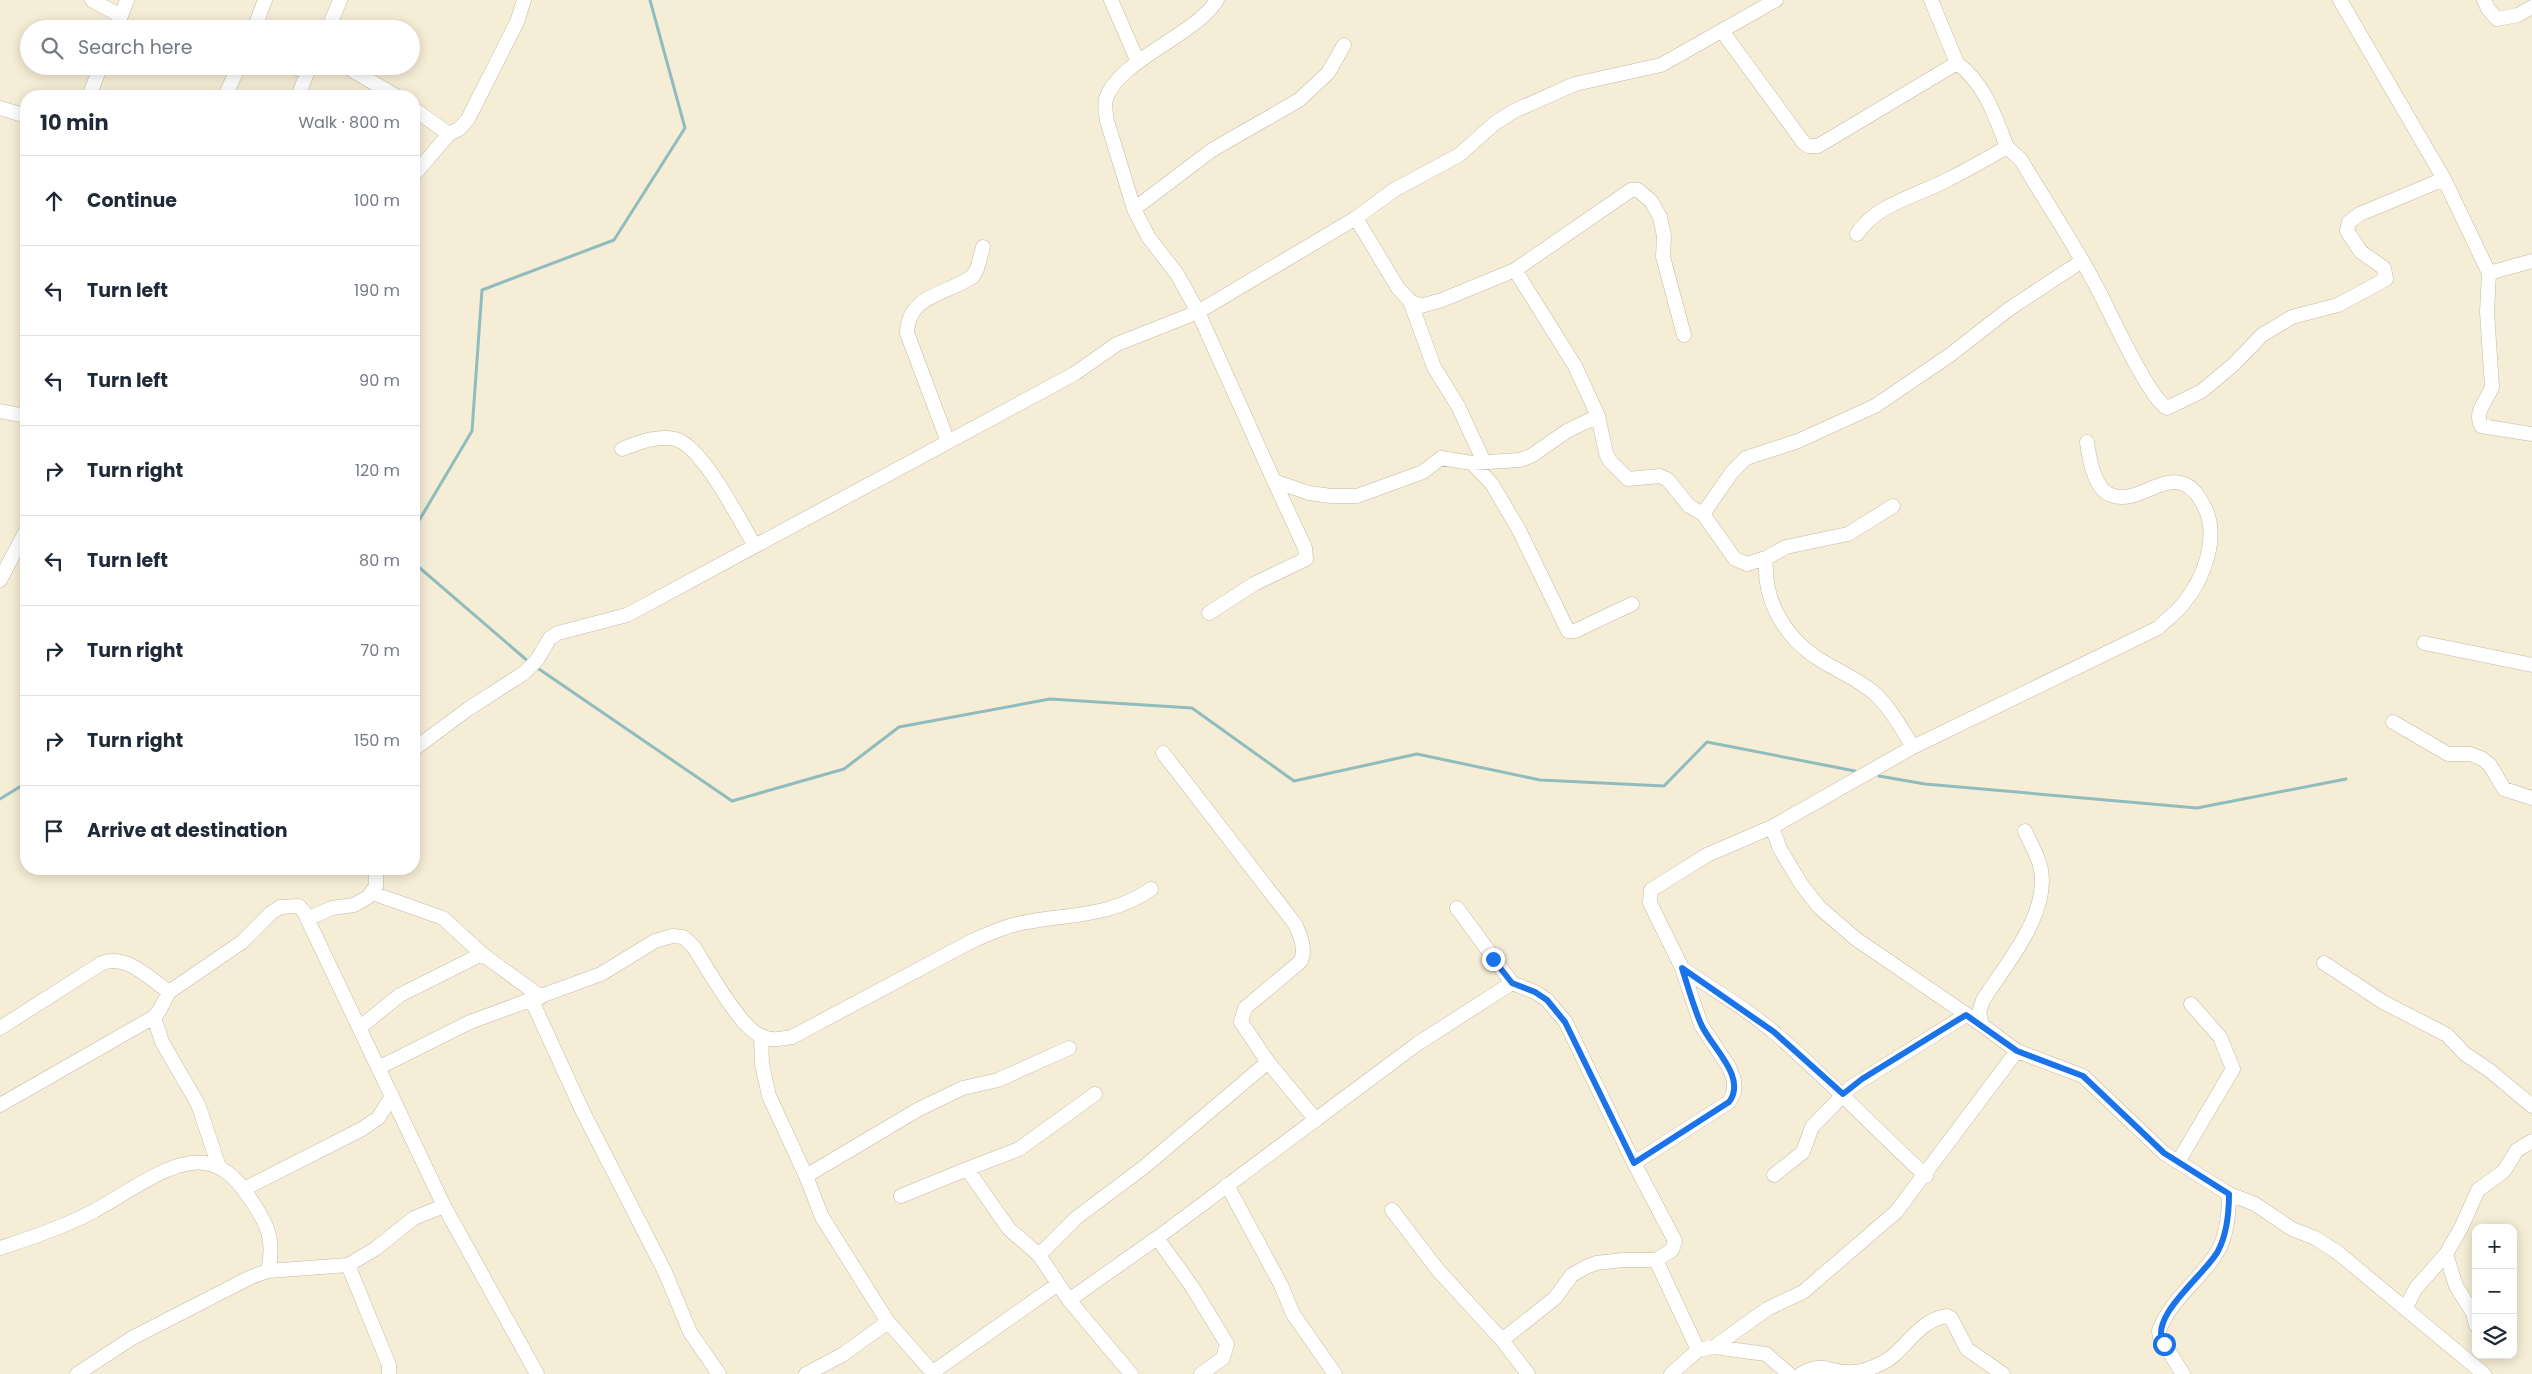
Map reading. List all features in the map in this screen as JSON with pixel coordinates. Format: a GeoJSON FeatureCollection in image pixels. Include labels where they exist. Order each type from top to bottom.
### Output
{"type":"FeatureCollection","features":[{"type":"Feature","properties":{"kind":"street"},"geometry":{"type":"LineString","coordinates":[[92,0],[116,20]]}},
{"type":"Feature","properties":{"kind":"street"},"geometry":{"type":"LineString","coordinates":[[119,20],[127,0]]}},
{"type":"Feature","properties":{"kind":"street"},"geometry":{"type":"LineString","coordinates":[[258,20],[266,0]]}},
{"type":"Feature","properties":{"kind":"street"},"geometry":{"type":"LineString","coordinates":[[332,20],[340,0]]}},
{"type":"Feature","properties":{"kind":"street"},"geometry":{"type":"LineString","coordinates":[[420,168],[449,134],[459,129],[468,119],[516,22],[524,0]]}},
{"type":"Feature","properties":{"kind":"street"},"geometry":{"type":"LineString","coordinates":[[1111,0],[1138,62]]}},
{"type":"Feature","properties":{"kind":"street"},"geometry":{"type":"LineString","coordinates":[[420,745],[468,709],[524,673],[537,660],[550,638],[558,633],[627,615],[1074,374],[1116,344],[1198,312],[1356,218],[1394,190],[1459,155],[1495,123],[1514,111],[1575,84],[1661,65],[1776,0]]}},
{"type":"Feature","properties":{"kind":"street"},"geometry":{"type":"LineString","coordinates":[[1931,0],[1957,63],[1968,71],[1989,102],[2008,147],[2021,160],[2082,261],[2149,386],[2160,404],[2166,408],[2172,407],[2202,390],[2234,364],[2262,335],[2292,317],[2338,305],[2386,279],[2384,268],[2361,252],[2347,231],[2349,222],[2360,214],[2444,179]]}},
{"type":"Feature","properties":{"kind":"street"},"geometry":{"type":"LineString","coordinates":[[2340,0],[2444,179],[2490,273],[2487,312],[2492,387],[2490,396],[2479,409],[2478,418],[2481,426],[2532,434]]}},
{"type":"Feature","properties":{"kind":"street"},"geometry":{"type":"LineString","coordinates":[[2484,0],[2488,10],[2497,19],[2518,15],[2532,7]]}},
{"type":"Feature","properties":{"kind":"street"},"geometry":{"type":"LineString","coordinates":[[1209,614],[1254,584],[1306,559],[1305,548],[1198,312],[1177,274],[1149,238],[1134,209],[1105,109],[1109,91],[1138,62],[1193,24],[1218,1]]}},
{"type":"Feature","properties":{"kind":"street"},"geometry":{"type":"LineString","coordinates":[[1722,31],[1808,146],[1818,146],[1842,134],[1957,63]]}},
{"type":"Feature","properties":{"kind":"street"},"geometry":{"type":"LineString","coordinates":[[1134,209],[1212,150],[1299,100],[1328,73],[1344,45]]}},
{"type":"Feature","properties":{"kind":"street"},"geometry":{"type":"LineString","coordinates":[[91,90],[97,75]]}},
{"type":"Feature","properties":{"kind":"street"},"geometry":{"type":"LineString","coordinates":[[228,90],[235,75]]}},
{"type":"Feature","properties":{"kind":"street"},"geometry":{"type":"LineString","coordinates":[[300,90],[307,75]]}},
{"type":"Feature","properties":{"kind":"street"},"geometry":{"type":"LineString","coordinates":[[360,75],[386,90]]}},
{"type":"Feature","properties":{"kind":"street"},"geometry":{"type":"LineString","coordinates":[[0,108],[20,114]]}},
{"type":"Feature","properties":{"kind":"street"},"geometry":{"type":"LineString","coordinates":[[420,113],[449,134]]}},
{"type":"Feature","properties":{"kind":"street"},"geometry":{"type":"LineString","coordinates":[[1857,234],[1863,225],[1875,214],[1949,179],[2008,147]]}},
{"type":"Feature","properties":{"kind":"street"},"geometry":{"type":"LineString","coordinates":[[1410,301],[1421,306],[1442,300],[1515,270],[1631,190],[1638,190],[1651,201],[1660,217],[1664,236],[1663,257],[1684,335]]}},
{"type":"Feature","properties":{"kind":"street"},"geometry":{"type":"LineString","coordinates":[[1356,218],[1384,269],[1410,301],[1434,367],[1458,406],[1478,462],[1519,530],[1568,631],[1575,630],[1632,604]]}},
{"type":"Feature","properties":{"kind":"street"},"geometry":{"type":"LineString","coordinates":[[948,442],[907,333],[909,316],[921,302],[973,276],[983,247]]}},
{"type":"Feature","properties":{"kind":"street"},"geometry":{"type":"LineString","coordinates":[[1703,514],[1740,461],[1798,441],[1876,406],[1950,354],[2009,309],[2082,261]]}},
{"type":"Feature","properties":{"kind":"street"},"geometry":{"type":"LineString","coordinates":[[2490,273],[2532,261]]}},
{"type":"Feature","properties":{"kind":"street"},"geometry":{"type":"LineString","coordinates":[[1515,270],[1563,344],[1586,386],[1598,416],[1606,453],[1620,472],[1632,479],[1664,477],[1689,506],[1703,514],[1735,559],[1747,564],[1766,558],[1786,547],[1848,534],[1893,506]]}},
{"type":"Feature","properties":{"kind":"street"},"geometry":{"type":"LineString","coordinates":[[0,411],[20,415]]}},
{"type":"Feature","properties":{"kind":"street"},"geometry":{"type":"LineString","coordinates":[[1274,481],[1309,493],[1331,496],[1357,496],[1423,472],[1441,458],[1478,462],[1514,461],[1526,458],[1567,431],[1598,416]]}},
{"type":"Feature","properties":{"kind":"street"},"geometry":{"type":"LineString","coordinates":[[622,449],[654,439],[676,439],[686,444],[703,460],[755,546]]}},
{"type":"Feature","properties":{"kind":"street"},"geometry":{"type":"LineString","coordinates":[[1634,1163],[1729,1102],[1734,1092],[1734,1080],[1728,1067],[1701,1025],[1682,968],[1650,902],[1651,890],[1707,855],[1772,827],[1913,747],[2158,628],[2183,604],[2206,564],[2211,537],[2209,515],[2198,493],[2184,484],[2166,483],[2135,496],[2111,496],[2102,489],[2088,454],[2087,442]]}},
{"type":"Feature","properties":{"kind":"street"},"geometry":{"type":"LineString","coordinates":[[0,580],[20,542]]}},
{"type":"Feature","properties":{"kind":"street"},"geometry":{"type":"LineString","coordinates":[[1766,558],[1764,579],[1771,601],[1784,626],[1799,643],[1815,656],[1872,692],[1889,709],[1913,747]]}},
{"type":"Feature","properties":{"kind":"street"},"geometry":{"type":"LineString","coordinates":[[2424,643],[2532,666]]}},
{"type":"Feature","properties":{"kind":"street"},"geometry":{"type":"LineString","coordinates":[[2393,722],[2448,754],[2470,754],[2481,758],[2490,765],[2504,789],[2532,798]]}},
{"type":"Feature","properties":{"kind":"street"},"geometry":{"type":"LineString","coordinates":[[1163,753],[1295,924],[1300,934],[1303,952],[1300,962],[1241,1014],[1241,1022],[1268,1062],[1316,1120]]}},
{"type":"Feature","properties":{"kind":"street"},"geometry":{"type":"LineString","coordinates":[[1772,827],[1780,848],[1801,884],[1819,907],[1856,939],[2017,1051],[2083,1076],[2164,1153],[2229,1194],[2255,1204],[2292,1229],[2315,1238],[2337,1252],[2404,1309],[2479,1366]]}},
{"type":"Feature","properties":{"kind":"street"},"geometry":{"type":"LineString","coordinates":[[1982,1025],[1979,1013],[1983,1000],[2034,919],[2040,902],[2041,869],[2025,831]]}},
{"type":"Feature","properties":{"kind":"street"},"geometry":{"type":"LineString","coordinates":[[307,919],[332,908],[360,902],[372,893],[377,875]]}},
{"type":"Feature","properties":{"kind":"street"},"geometry":{"type":"LineString","coordinates":[[378,1068],[470,1022],[601,974],[655,941],[672,936],[683,937],[693,946],[747,1027],[761,1036],[775,1040],[792,1037],[972,940],[1025,922],[1110,910],[1140,897],[1151,889]]}},
{"type":"Feature","properties":{"kind":"street"},"geometry":{"type":"LineString","coordinates":[[372,893],[443,918],[482,954],[536,999],[583,1112],[665,1272],[690,1332],[719,1374]]}},
{"type":"Feature","properties":{"kind":"street"},"geometry":{"type":"LineString","coordinates":[[0,1105],[154,1017],[169,992],[242,942],[275,910],[290,905],[299,906],[307,919],[444,1206],[537,1374]]}},
{"type":"Feature","properties":{"kind":"street"},"geometry":{"type":"LineString","coordinates":[[1457,908],[1512,983],[1535,992],[1547,1000],[1565,1022],[1634,1163],[1675,1241],[1672,1250],[1656,1260],[1623,1260],[1596,1263],[1572,1275],[1555,1298],[1502,1340]]}},
{"type":"Feature","properties":{"kind":"street"},"geometry":{"type":"LineString","coordinates":[[359,1028],[400,995],[482,954]]}},
{"type":"Feature","properties":{"kind":"street"},"geometry":{"type":"LineString","coordinates":[[0,1028],[102,963],[111,960],[124,961],[169,992]]}},
{"type":"Feature","properties":{"kind":"street"},"geometry":{"type":"LineString","coordinates":[[2324,962],[2383,1002],[2447,1035],[2462,1051],[2532,1106]]}},
{"type":"Feature","properties":{"kind":"street"},"geometry":{"type":"LineString","coordinates":[[1682,968],[1774,1032],[1843,1094],[1868,1123],[1926,1176]]}},
{"type":"Feature","properties":{"kind":"street"},"geometry":{"type":"LineString","coordinates":[[1068,1300],[1157,1238],[1417,1044],[1512,983]]}},
{"type":"Feature","properties":{"kind":"street"},"geometry":{"type":"LineString","coordinates":[[2178,1162],[2233,1069],[2220,1037],[2191,1004]]}},
{"type":"Feature","properties":{"kind":"street"},"geometry":{"type":"LineString","coordinates":[[1774,1175],[1803,1152],[1812,1128],[1843,1094],[1862,1079],[1966,1015]]}},
{"type":"Feature","properties":{"kind":"street"},"geometry":{"type":"LineString","coordinates":[[154,1017],[162,1042],[198,1104],[219,1167]]}},
{"type":"Feature","properties":{"kind":"street"},"geometry":{"type":"LineString","coordinates":[[761,1036],[762,1064],[769,1096],[806,1176],[822,1217],[888,1322],[933,1373],[1058,1284]]}},
{"type":"Feature","properties":{"kind":"street"},"geometry":{"type":"LineString","coordinates":[[806,1176],[919,1109],[963,1088],[998,1080],[1069,1048]]}},
{"type":"Feature","properties":{"kind":"street"},"geometry":{"type":"LineString","coordinates":[[1714,1347],[1767,1309],[1803,1292],[1896,1212],[1926,1176],[2017,1051]]}},
{"type":"Feature","properties":{"kind":"street"},"geometry":{"type":"LineString","coordinates":[[1039,1255],[1076,1218],[1144,1166],[1268,1062]]}},
{"type":"Feature","properties":{"kind":"street"},"geometry":{"type":"LineString","coordinates":[[900,1196],[1019,1149],[1096,1094]]}},
{"type":"Feature","properties":{"kind":"street"},"geometry":{"type":"LineString","coordinates":[[244,1189],[362,1129],[378,1118],[392,1096]]}},
{"type":"Feature","properties":{"kind":"street"},"geometry":{"type":"LineString","coordinates":[[2404,1309],[2416,1288],[2446,1254],[2461,1228],[2478,1190],[2504,1171],[2518,1150],[2532,1140]]}},
{"type":"Feature","properties":{"kind":"street"},"geometry":{"type":"LineString","coordinates":[[0,1248],[90,1214],[174,1167],[192,1162],[219,1167],[231,1173],[244,1189],[260,1213],[271,1236],[272,1252],[268,1271]]}},
{"type":"Feature","properties":{"kind":"street"},"geometry":{"type":"LineString","coordinates":[[967,1169],[1009,1229],[1039,1255],[1068,1300],[1131,1374]]}},
{"type":"Feature","properties":{"kind":"street"},"geometry":{"type":"LineString","coordinates":[[1227,1184],[1281,1285],[1293,1314],[1335,1374]]}},
{"type":"Feature","properties":{"kind":"street"},"geometry":{"type":"LineString","coordinates":[[2183,1374],[2160,1338],[2159,1331],[2181,1295],[2219,1250],[2228,1219],[2229,1194]]}},
{"type":"Feature","properties":{"kind":"street"},"geometry":{"type":"LineString","coordinates":[[77,1374],[107,1353],[140,1334],[251,1277],[268,1271],[348,1265],[375,1249],[414,1218],[444,1206]]}},
{"type":"Feature","properties":{"kind":"street"},"geometry":{"type":"LineString","coordinates":[[1392,1210],[1438,1270],[1502,1340],[1528,1374]]}},
{"type":"Feature","properties":{"kind":"street"},"geometry":{"type":"LineString","coordinates":[[1157,1238],[1192,1288],[1226,1344],[1223,1358],[1201,1374]]}},
{"type":"Feature","properties":{"kind":"street"},"geometry":{"type":"LineString","coordinates":[[2446,1254],[2456,1286],[2472,1314]]}},
{"type":"Feature","properties":{"kind":"street"},"geometry":{"type":"LineString","coordinates":[[1656,1260],[1698,1350]]}},
{"type":"Feature","properties":{"kind":"street"},"geometry":{"type":"LineString","coordinates":[[348,1265],[389,1365],[389,1374]]}},
{"type":"Feature","properties":{"kind":"street"},"geometry":{"type":"LineString","coordinates":[[1801,1374],[1819,1366],[1853,1372],[1881,1364],[1893,1356],[1918,1330],[1947,1316],[1951,1318],[1968,1349],[2003,1374]]}},
{"type":"Feature","properties":{"kind":"street"},"geometry":{"type":"LineString","coordinates":[[806,1374],[842,1355],[888,1322]]}},
{"type":"Feature","properties":{"kind":"street"},"geometry":{"type":"LineString","coordinates":[[1671,1374],[1698,1350],[1714,1347],[1766,1354],[1788,1374]]}},
{"type":"Feature","properties":{"kind":"waterway"},"geometry":{"type":"LineString","coordinates":[[420,519],[472,431],[482,290],[614,240],[685,128],[650,0]]}},
{"type":"Feature","properties":{"kind":"waterway"},"geometry":{"type":"LineString","coordinates":[[420,568],[529,662]]}},
{"type":"Feature","properties":{"kind":"waterway"},"geometry":{"type":"LineString","coordinates":[[536,667],[732,801],[844,769],[899,727],[1050,699],[1192,708],[1294,781],[1417,754],[1540,780],[1664,786],[1707,742],[1855,771]]}},
{"type":"Feature","properties":{"kind":"waterway"},"geometry":{"type":"LineString","coordinates":[[1879,776],[1925,784],[2197,808],[2346,779]]}},
{"type":"Feature","properties":{"kind":"waterway"},"geometry":{"type":"LineString","coordinates":[[0,799],[20,787]]}},
{"type":"Feature","properties":{"kind":"route"},"geometry":{"type":"LineString","coordinates":[[1493,959],[1512,983],[1535,992],[1547,1000],[1565,1022],[1634,1163],[1729,1102],[1733,1097],[1734,1080],[1728,1067],[1701,1025],[1682,968],[1774,1032],[1843,1094],[1862,1079],[1966,1015],[2017,1051],[2083,1076],[2164,1153],[2229,1194],[2228,1219],[2219,1250],[2181,1295],[2161,1324],[2160,1338],[2164,1344]]}}]}
